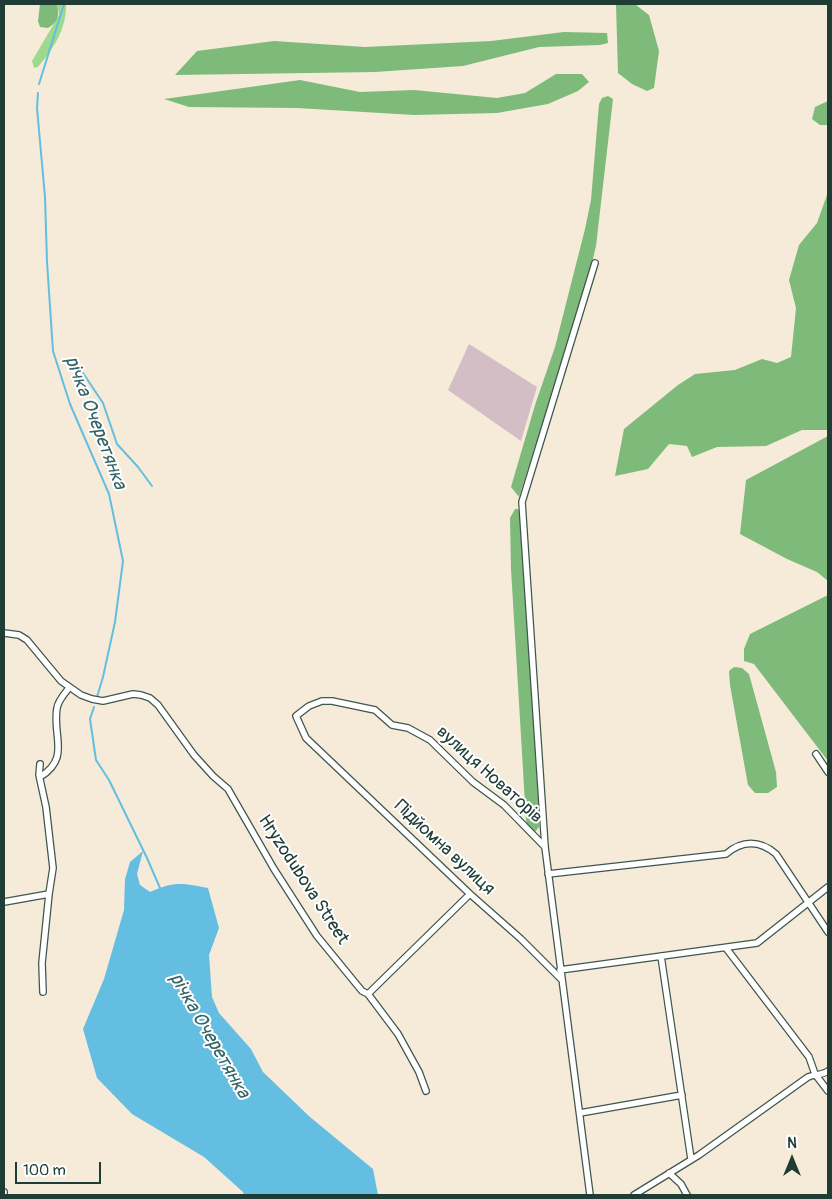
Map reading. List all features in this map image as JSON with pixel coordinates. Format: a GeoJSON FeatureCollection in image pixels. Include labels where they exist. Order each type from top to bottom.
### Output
{"type":"FeatureCollection","features":[{"type":"Feature","properties":{"kind":"street"},"geometry":{"type":"LineString","coordinates":[[590,1195],[545,847],[522,502],[595,263]]}},
{"type":"Feature","properties":{"kind":"street"},"geometry":{"type":"LineString","coordinates":[[4,629],[7,633],[27,640],[69,688],[57,707],[58,758],[49,771],[40,777]]}},
{"type":"Feature","properties":{"kind":"street","name":"Hryzodubova Street"},"geometry":{"type":"LineString","coordinates":[[69,688],[92,699],[103,701],[133,694],[154,700],[194,756],[206,770],[228,789],[274,869],[317,936],[362,991],[368,994],[398,1034],[419,1072],[426,1091]]}},
{"type":"Feature","properties":{"kind":"street","name":"вулиця Новаторів"},"geometry":{"type":"LineString","coordinates":[[306,738],[296,716],[309,706],[322,701],[332,701],[375,710],[392,725],[408,728],[430,740],[473,782],[504,805],[545,847]]}},
{"type":"Feature","properties":{"kind":"street","name":"Підйомна вулиця"},"geometry":{"type":"LineString","coordinates":[[306,738],[562,980]]}},
{"type":"Feature","properties":{"kind":"street"},"geometry":{"type":"LineString","coordinates":[[816,754],[828,772]]}},
{"type":"Feature","properties":{"kind":"street"},"geometry":{"type":"LineString","coordinates":[[40,764],[40,777],[46,807],[53,868],[42,963],[43,992]]}},
{"type":"Feature","properties":{"kind":"street"},"geometry":{"type":"LineString","coordinates":[[548,874],[726,854],[733,848],[747,843],[758,843],[776,854],[828,932]]}},
{"type":"Feature","properties":{"kind":"street"},"geometry":{"type":"LineString","coordinates":[[560,970],[757,943],[828,887]]}},
{"type":"Feature","properties":{"kind":"street"},"geometry":{"type":"LineString","coordinates":[[4,902],[49,894]]}},
{"type":"Feature","properties":{"kind":"street"},"geometry":{"type":"LineString","coordinates":[[368,994],[470,894]]}},
{"type":"Feature","properties":{"kind":"street"},"geometry":{"type":"LineString","coordinates":[[726,948],[809,1057],[815,1074],[828,1091]]}},
{"type":"Feature","properties":{"kind":"street"},"geometry":{"type":"LineString","coordinates":[[661,956],[691,1159]]}},
{"type":"Feature","properties":{"kind":"street"},"geometry":{"type":"LineString","coordinates":[[634,1195],[669,1174],[808,1077],[828,1071]]}},
{"type":"Feature","properties":{"kind":"street"},"geometry":{"type":"LineString","coordinates":[[580,1113],[682,1095]]}},
{"type":"Feature","properties":{"kind":"street"},"geometry":{"type":"LineString","coordinates":[[669,1174],[681,1184],[687,1195]]}},
{"type":"Feature","properties":{"kind":"shaded area"},"geometry":{"type":"Polygon","coordinates":[[[469,344],[537,387],[521,441],[448,390],[469,344]]]}},
{"type":"Feature","properties":{"kind":"green space"},"geometry":{"type":"Polygon","coordinates":[[[40,4],[57,4],[57,18],[48,28],[40,27],[38,21],[40,4]]]}},
{"type":"Feature","properties":{"kind":"green space"},"geometry":{"type":"Polygon","coordinates":[[[57,4],[66,4],[62,30],[49,53],[38,67],[34,68],[32,61],[59,15],[57,4]]]}},
{"type":"Feature","properties":{"kind":"green space"},"geometry":{"type":"Polygon","coordinates":[[[616,4],[636,5],[649,15],[659,51],[654,88],[647,91],[632,84],[618,73],[616,4]]]}},
{"type":"Feature","properties":{"kind":"green space"},"geometry":{"type":"Polygon","coordinates":[[[564,32],[607,33],[608,43],[600,45],[539,47],[463,66],[375,72],[175,75],[197,51],[274,41],[365,47],[491,41],[564,32]]]}},
{"type":"Feature","properties":{"kind":"green space"},"geometry":{"type":"Polygon","coordinates":[[[556,74],[582,74],[589,82],[578,91],[548,104],[497,113],[414,115],[297,108],[189,107],[164,99],[300,80],[360,92],[414,90],[497,98],[525,93],[556,74]]]}},
{"type":"Feature","properties":{"kind":"green space"},"geometry":{"type":"Polygon","coordinates":[[[608,96],[613,99],[596,246],[588,280],[519,497],[511,487],[535,405],[555,347],[585,229],[591,200],[599,104],[602,98],[608,96]]]}},
{"type":"Feature","properties":{"kind":"green space"},"geometry":{"type":"Polygon","coordinates":[[[828,101],[828,125],[820,125],[812,119],[815,107],[828,101]]]}},
{"type":"Feature","properties":{"kind":"green space"},"geometry":{"type":"Polygon","coordinates":[[[828,192],[828,430],[802,430],[766,446],[717,447],[692,457],[687,446],[669,444],[648,469],[615,476],[624,429],[678,385],[695,374],[735,370],[762,359],[777,363],[791,357],[796,308],[789,280],[799,245],[817,223],[828,192]]]}},
{"type":"Feature","properties":{"kind":"green space"},"geometry":{"type":"Polygon","coordinates":[[[828,436],[828,581],[817,572],[787,559],[740,534],[746,480],[828,436]]]}},
{"type":"Feature","properties":{"kind":"green space"},"geometry":{"type":"Polygon","coordinates":[[[515,509],[518,509],[521,517],[539,812],[539,827],[535,832],[528,827],[526,820],[511,569],[510,518],[515,509]]]}},
{"type":"Feature","properties":{"kind":"green space"},"geometry":{"type":"Polygon","coordinates":[[[828,595],[828,761],[754,664],[744,661],[744,649],[750,634],[828,595]]]}},
{"type":"Feature","properties":{"kind":"green space"},"geometry":{"type":"Polygon","coordinates":[[[734,667],[742,668],[749,674],[776,772],[777,787],[768,793],[755,793],[748,785],[730,685],[729,671],[734,667]]]}},
{"type":"Feature","properties":{"kind":"water"},"geometry":{"type":"Polygon","coordinates":[[[143,851],[137,874],[140,885],[150,892],[166,886],[179,884],[208,888],[219,928],[209,955],[212,997],[219,1013],[251,1049],[263,1072],[310,1117],[373,1169],[378,1195],[244,1195],[204,1157],[132,1114],[97,1078],[83,1029],[104,979],[124,910],[125,879],[130,862],[143,851]]]}},
{"type":"Feature","properties":{"kind":"waterway","name":"річка Очеретянка"},"geometry":{"type":"LineString","coordinates":[[39,84],[64,4]]}},
{"type":"Feature","properties":{"kind":"waterway","name":"річка Очеретянка"},"geometry":{"type":"LineString","coordinates":[[38,93],[37,108],[45,197],[53,351],[70,404],[109,494],[123,561],[115,622],[97,697]]}},
{"type":"Feature","properties":{"kind":"waterway"},"geometry":{"type":"LineString","coordinates":[[75,361],[103,403],[117,444],[152,486]]}},
{"type":"Feature","properties":{"kind":"waterway","name":"річка Очеретянка"},"geometry":{"type":"LineString","coordinates":[[94,707],[90,719],[96,760],[109,780],[160,888]]}}]}
